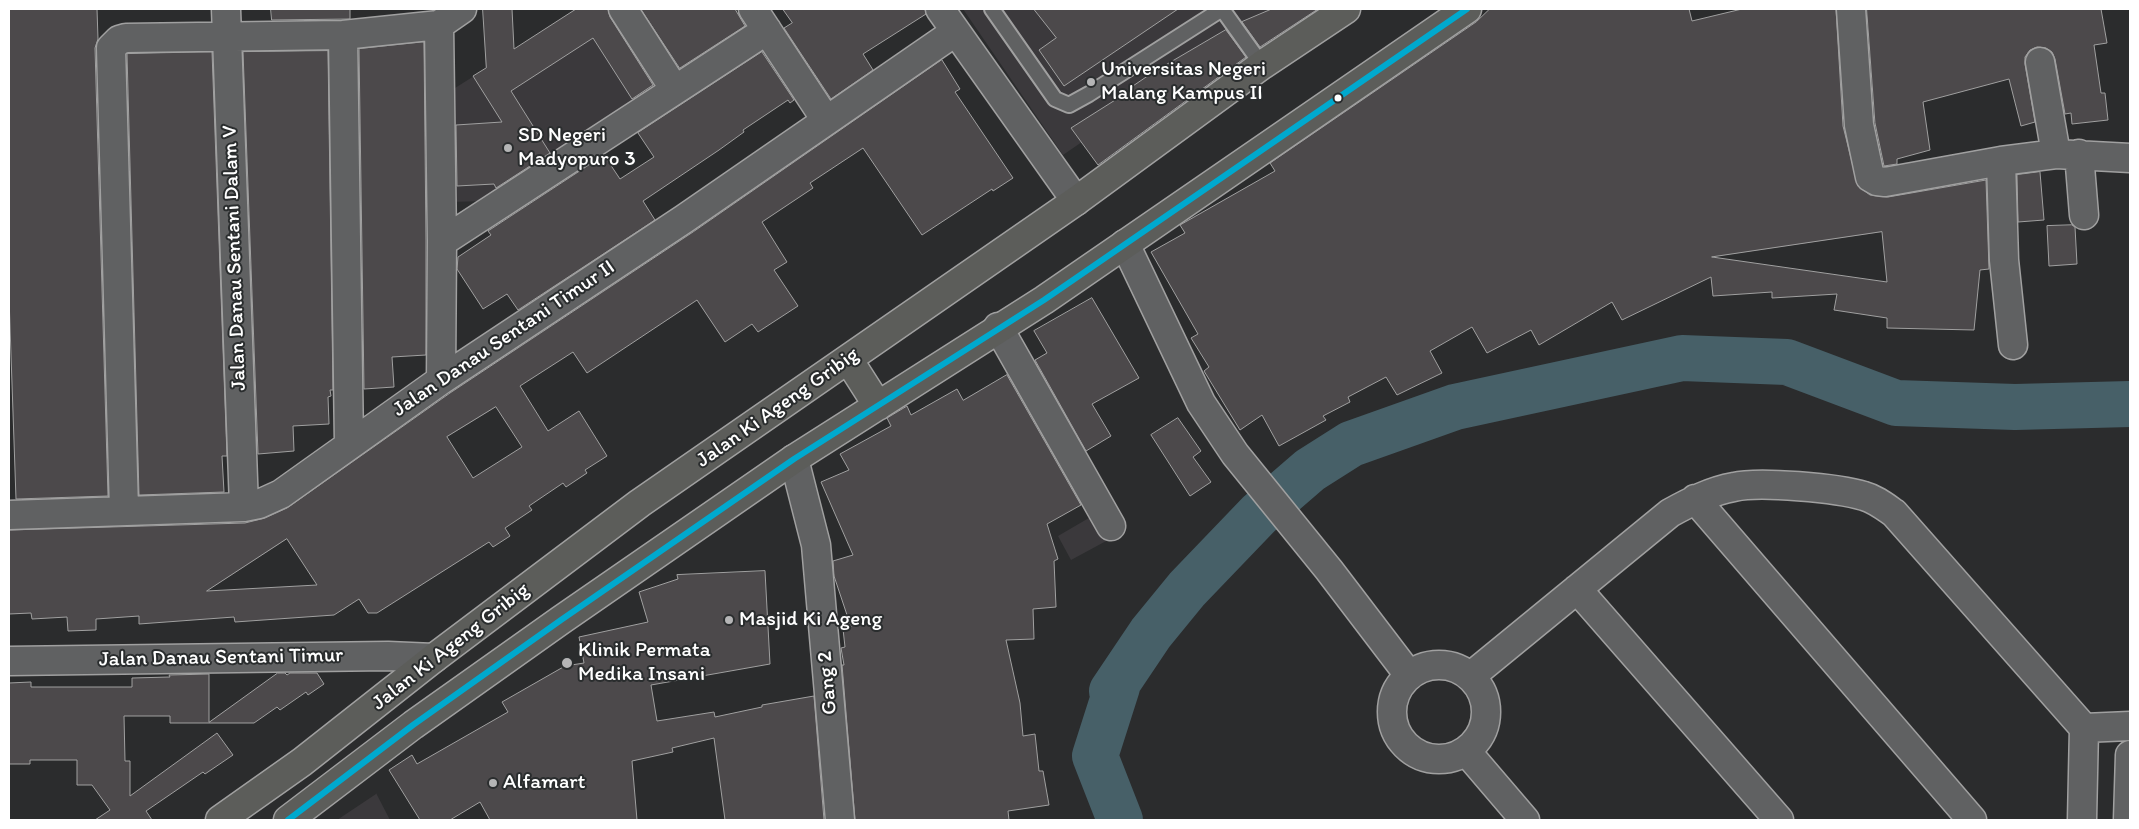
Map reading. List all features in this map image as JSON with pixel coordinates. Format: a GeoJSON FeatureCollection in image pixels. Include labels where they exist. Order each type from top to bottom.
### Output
{"type":"FeatureCollection","features":[{"type":"Feature","properties":{"kind":"main road","name":"Jalan Ki Ageng Gribig"},"geometry":{"type":"LineString","coordinates":[[220,820],[302,762],[434,658],[640,502],[1076,201],[1262,65],[1346,9]]}},
{"type":"Feature","properties":{"kind":"main road","name":"Jalan Ki Ageng Gribig"},"geometry":{"type":"LineString","coordinates":[[288,820],[413,725],[794,459],[1044,300],[1466,9]]}},
{"type":"Feature","properties":{"kind":"main road"},"geometry":{"type":"LineString","coordinates":[[848,359],[878,406]]}},
{"type":"Feature","properties":{"kind":"street","name":"Jalan Danau Sentani Dalam V"},"geometry":{"type":"LineString","coordinates":[[226,9],[244,507]]}},
{"type":"Feature","properties":{"kind":"street"},"geometry":{"type":"LineString","coordinates":[[124,510],[111,48],[120,40],[126,38],[343,36],[439,25],[462,9]]}},
{"type":"Feature","properties":{"kind":"street"},"geometry":{"type":"LineString","coordinates":[[623,9],[675,90]]}},
{"type":"Feature","properties":{"kind":"street"},"geometry":{"type":"LineString","coordinates":[[940,9],[1076,201]]}},
{"type":"Feature","properties":{"kind":"street"},"geometry":{"type":"LineString","coordinates":[[1851,9],[1859,126],[1870,176],[1873,180],[1885,182],[2001,161],[2067,154],[2130,158]]}},
{"type":"Feature","properties":{"kind":"street"},"geometry":{"type":"LineString","coordinates":[[442,242],[675,90],[760,19],[826,120]]}},
{"type":"Feature","properties":{"kind":"street"},"geometry":{"type":"LineString","coordinates":[[439,25],[442,242],[441,380]]}},
{"type":"Feature","properties":{"kind":"street","name":"Jalan Danau Sentani Timur II"},"geometry":{"type":"LineString","coordinates":[[9,515],[244,507],[259,504],[281,494],[441,380],[684,219],[956,32]]}},
{"type":"Feature","properties":{"kind":"street"},"geometry":{"type":"LineString","coordinates":[[343,36],[349,444]]}},
{"type":"Feature","properties":{"kind":"street"},"geometry":{"type":"LineString","coordinates":[[2040,62],[2084,215]]}},
{"type":"Feature","properties":{"kind":"street"},"geometry":{"type":"LineString","coordinates":[[2001,161],[2004,260],[2013,345]]}},
{"type":"Feature","properties":{"kind":"street"},"geometry":{"type":"LineString","coordinates":[[1125,244],[1201,403],[1235,454],[1329,570],[1409,675]]}},
{"type":"Feature","properties":{"kind":"street"},"geometry":{"type":"LineString","coordinates":[[998,328],[1111,526]]}},
{"type":"Feature","properties":{"kind":"street","name":"Gang 2"},"geometry":{"type":"LineString","coordinates":[[794,459],[816,546],[840,820]]}},
{"type":"Feature","properties":{"kind":"street"},"geometry":{"type":"LineString","coordinates":[[1471,676],[1670,513],[1695,499],[1734,486],[1816,488],[1863,496],[1879,502],[1894,513],[2084,728],[2082,820]]}},
{"type":"Feature","properties":{"kind":"street"},"geometry":{"type":"LineString","coordinates":[[1695,499],[1972,820]]}},
{"type":"Feature","properties":{"kind":"street"},"geometry":{"type":"LineString","coordinates":[[1577,589],[1779,820]]}},
{"type":"Feature","properties":{"kind":"street","name":"Jalan Danau Sentani Timur"},"geometry":{"type":"LineString","coordinates":[[9,661],[388,656],[434,658]]}},
{"type":"Feature","properties":{"kind":"street"},"geometry":{"type":"LineString","coordinates":[[1433,664],[1447,665],[1460,668],[1471,676],[1480,687],[1486,701],[1487,715],[1484,729],[1466,751],[1451,758],[1435,759],[1419,755],[1406,747],[1396,733],[1392,718],[1392,702],[1398,687],[1409,675],[1420,668],[1433,664]]}},
{"type":"Feature","properties":{"kind":"street"},"geometry":{"type":"LineString","coordinates":[[2084,728],[2130,726]]}},
{"type":"Feature","properties":{"kind":"street"},"geometry":{"type":"LineString","coordinates":[[1466,751],[1525,820]]}},
{"type":"Feature","properties":{"kind":"street"},"geometry":{"type":"LineString","coordinates":[[2128,820],[2130,755]]}},
{"type":"Feature","properties":{"kind":"lane"},"geometry":{"type":"LineString","coordinates":[[992,9],[1055,98],[1069,105],[1222,9],[1262,65]]}},
{"type":"Feature","properties":{"kind":"shaded area","name":"SD Negeri Madyopuro 3"},"geometry":{"type":"Polygon","coordinates":[[[581,9],[603,9],[653,83],[653,90],[489,201],[448,202],[447,93],[581,9]]]}},
{"type":"Feature","properties":{"kind":"shaded area","name":"Universitas Negeri Malang Kampus II"},"geometry":{"type":"Polygon","coordinates":[[[963,9],[1275,9],[1063,155],[963,9]]]}},
{"type":"Feature","properties":{"kind":"shaded area"},"geometry":{"type":"Polygon","coordinates":[[[1094,515],[1108,540],[1071,560],[1058,536],[1094,515]]]}},
{"type":"Feature","properties":{"kind":"shaded area"},"geometry":{"type":"Polygon","coordinates":[[[376,794],[390,820],[337,820],[376,794]]]}},
{"type":"Feature","properties":{"kind":"building"},"geometry":{"type":"Polygon","coordinates":[[[9,9],[97,9],[98,39],[95,48],[108,496],[16,499],[9,297],[9,9]]]}},
{"type":"Feature","properties":{"kind":"building"},"geometry":{"type":"Polygon","coordinates":[[[271,9],[350,9],[350,19],[272,20],[271,9]]]}},
{"type":"Feature","properties":{"kind":"building"},"geometry":{"type":"Polygon","coordinates":[[[483,9],[512,9],[514,49],[576,9],[608,9],[610,17],[653,85],[632,99],[593,38],[511,91],[550,153],[496,188],[494,184],[457,186],[456,125],[502,122],[473,76],[486,68],[483,9]]]}},
{"type":"Feature","properties":{"kind":"building"},"geometry":{"type":"Polygon","coordinates":[[[641,9],[735,9],[745,26],[680,68],[641,9]]]}},
{"type":"Feature","properties":{"kind":"building"},"geometry":{"type":"Polygon","coordinates":[[[783,9],[925,9],[926,14],[863,54],[873,70],[831,99],[784,28],[792,23],[783,9]]]}},
{"type":"Feature","properties":{"kind":"building"},"geometry":{"type":"Polygon","coordinates":[[[1034,9],[1178,9],[1064,86],[1039,50],[1056,38],[1034,9]]]}},
{"type":"Feature","properties":{"kind":"building"},"geometry":{"type":"Polygon","coordinates":[[[1272,9],[1318,9],[1260,47],[1242,22],[1272,9]]]}},
{"type":"Feature","properties":{"kind":"building"},"geometry":{"type":"Polygon","coordinates":[[[1490,9],[1689,9],[1692,21],[1742,9],[1836,9],[1843,126],[1858,186],[1870,195],[1888,197],[1986,180],[1989,269],[1980,270],[1974,330],[1887,328],[1887,318],[1834,310],[1837,294],[1772,298],[1772,292],[1713,296],[1711,277],[1622,320],[1612,302],[1539,345],[1531,330],[1487,353],[1472,327],[1430,351],[1442,373],[1397,395],[1386,377],[1348,397],[1350,402],[1323,416],[1326,420],[1279,446],[1262,415],[1240,430],[1204,371],[1209,367],[1191,338],[1198,334],[1151,252],[1185,233],[1180,225],[1275,171],[1270,163],[1476,22],[1490,9]],[[1882,232],[1712,257],[1887,282],[1882,232]]]}},
{"type":"Feature","properties":{"kind":"building"},"geometry":{"type":"Polygon","coordinates":[[[1867,9],[2101,9],[2107,43],[2094,45],[2101,93],[2105,93],[2108,120],[2072,124],[2071,113],[2065,114],[2052,52],[2046,48],[2037,47],[2030,50],[2025,57],[2035,122],[2021,126],[2009,79],[1923,102],[1930,150],[1897,159],[1897,164],[1884,166],[1875,123],[1867,9]]]}},
{"type":"Feature","properties":{"kind":"building"},"geometry":{"type":"Polygon","coordinates":[[[1226,30],[1246,57],[1098,165],[1071,128],[1131,90],[1130,88],[1152,73],[1226,30]]]}},
{"type":"Feature","properties":{"kind":"building"},"geometry":{"type":"Polygon","coordinates":[[[424,42],[426,355],[392,357],[394,387],[364,389],[359,49],[424,42]]]}},
{"type":"Feature","properties":{"kind":"building"},"geometry":{"type":"Polygon","coordinates":[[[328,51],[333,390],[330,390],[331,396],[328,397],[329,424],[293,426],[294,451],[258,454],[243,52],[328,51]]]}},
{"type":"Feature","properties":{"kind":"building"},"geometry":{"type":"Polygon","coordinates":[[[212,52],[227,456],[222,456],[224,492],[139,495],[127,54],[212,52]]]}},
{"type":"Feature","properties":{"kind":"building"},"geometry":{"type":"Polygon","coordinates":[[[762,52],[794,100],[790,103],[788,100],[743,130],[744,132],[719,150],[643,201],[655,220],[518,310],[507,294],[483,309],[457,269],[458,257],[491,235],[488,231],[604,155],[620,179],[654,157],[638,133],[762,52]]]}},
{"type":"Feature","properties":{"kind":"building"},"geometry":{"type":"Polygon","coordinates":[[[942,60],[960,89],[955,92],[1013,178],[993,191],[992,189],[922,235],[863,148],[810,183],[813,188],[762,222],[787,262],[774,270],[798,306],[758,332],[752,324],[725,342],[697,300],[587,373],[573,352],[520,386],[548,431],[579,411],[607,456],[585,470],[587,473],[566,487],[563,483],[529,506],[532,510],[505,528],[510,536],[493,547],[489,542],[377,613],[368,613],[359,599],[334,615],[235,622],[234,617],[139,624],[139,616],[96,619],[96,630],[68,631],[67,617],[32,619],[31,613],[9,614],[9,530],[245,523],[265,518],[287,508],[450,393],[693,232],[942,60]],[[496,407],[447,437],[473,478],[522,447],[496,407]],[[287,539],[207,591],[317,585],[287,539]]]}},
{"type":"Feature","properties":{"kind":"building"},"geometry":{"type":"Polygon","coordinates":[[[2040,172],[2044,220],[2018,222],[2017,175],[2040,172]]]}},
{"type":"Feature","properties":{"kind":"building"},"geometry":{"type":"Polygon","coordinates":[[[2072,225],[2075,227],[2077,264],[2049,266],[2047,226],[2072,225]]]}},
{"type":"Feature","properties":{"kind":"building"},"geometry":{"type":"Polygon","coordinates":[[[1092,298],[1139,378],[1092,404],[1111,436],[1086,451],[1035,360],[1047,353],[1034,331],[1092,298]]]}},
{"type":"Feature","properties":{"kind":"building"},"geometry":{"type":"Polygon","coordinates":[[[1007,375],[1081,505],[1047,524],[1058,559],[1054,561],[1056,607],[1033,609],[1034,639],[1006,640],[1020,703],[1023,736],[1035,734],[1039,771],[1043,771],[1049,805],[1008,811],[1009,820],[855,820],[842,665],[844,665],[841,648],[845,647],[843,629],[851,627],[834,576],[833,561],[853,555],[821,482],[849,470],[840,454],[891,426],[887,418],[907,406],[911,415],[957,389],[963,400],[1007,375]]]}},
{"type":"Feature","properties":{"kind":"building"},"geometry":{"type":"Polygon","coordinates":[[[1178,418],[1201,451],[1193,457],[1211,482],[1190,496],[1151,435],[1178,418]]]}},
{"type":"Feature","properties":{"kind":"building"},"geometry":{"type":"Polygon","coordinates":[[[765,571],[770,664],[651,685],[657,721],[714,712],[715,717],[762,707],[762,705],[814,696],[824,820],[725,820],[714,738],[672,748],[673,752],[632,761],[637,820],[490,820],[480,802],[450,820],[420,820],[389,770],[412,755],[417,764],[508,712],[502,702],[565,666],[584,663],[579,637],[648,622],[639,592],[678,579],[677,575],[765,571]]]}},
{"type":"Feature","properties":{"kind":"building"},"geometry":{"type":"Polygon","coordinates":[[[278,673],[285,673],[287,675],[290,673],[317,673],[324,684],[308,695],[306,692],[280,710],[277,707],[254,723],[170,723],[170,716],[124,716],[125,761],[130,761],[130,796],[217,733],[233,755],[205,774],[203,772],[146,811],[152,820],[95,820],[110,810],[92,785],[77,785],[77,760],[30,760],[30,764],[9,764],[9,683],[31,682],[31,687],[132,687],[132,678],[209,674],[209,722],[278,673]]]}},
{"type":"Feature","properties":{"kind":"waterway"},"geometry":{"type":"LineString","coordinates":[[1120,820],[1095,756],[1117,687],[1112,691],[1151,633],[1187,589],[1259,514],[1310,470],[1351,444],[1455,407],[1682,358],[1787,362],[1896,403],[2015,407],[2130,404]]}},
{"type":"Feature","properties":{"kind":"transit line"},"geometry":{"type":"LineString","coordinates":[[288,820],[413,725],[794,459],[1044,300],[1467,9]]}},
{"type":"Feature","properties":{"kind":"place","name":"Universitas Negeri Malang Kampus II"},"geometry":{"type":"Point","coordinates":[1091,82]}},
{"type":"Feature","properties":{"kind":"place","name":"SD Negeri Madyopuro 3"},"geometry":{"type":"Point","coordinates":[508,148]}},
{"type":"Feature","properties":{"kind":"place","name":"Masjid Ki Ageng"},"geometry":{"type":"Point","coordinates":[729,620]}},
{"type":"Feature","properties":{"kind":"place","name":"Klinik Permata Medika Insani"},"geometry":{"type":"Point","coordinates":[567,663]}},
{"type":"Feature","properties":{"kind":"place","name":"Alfamart"},"geometry":{"type":"Point","coordinates":[493,783]}}]}
